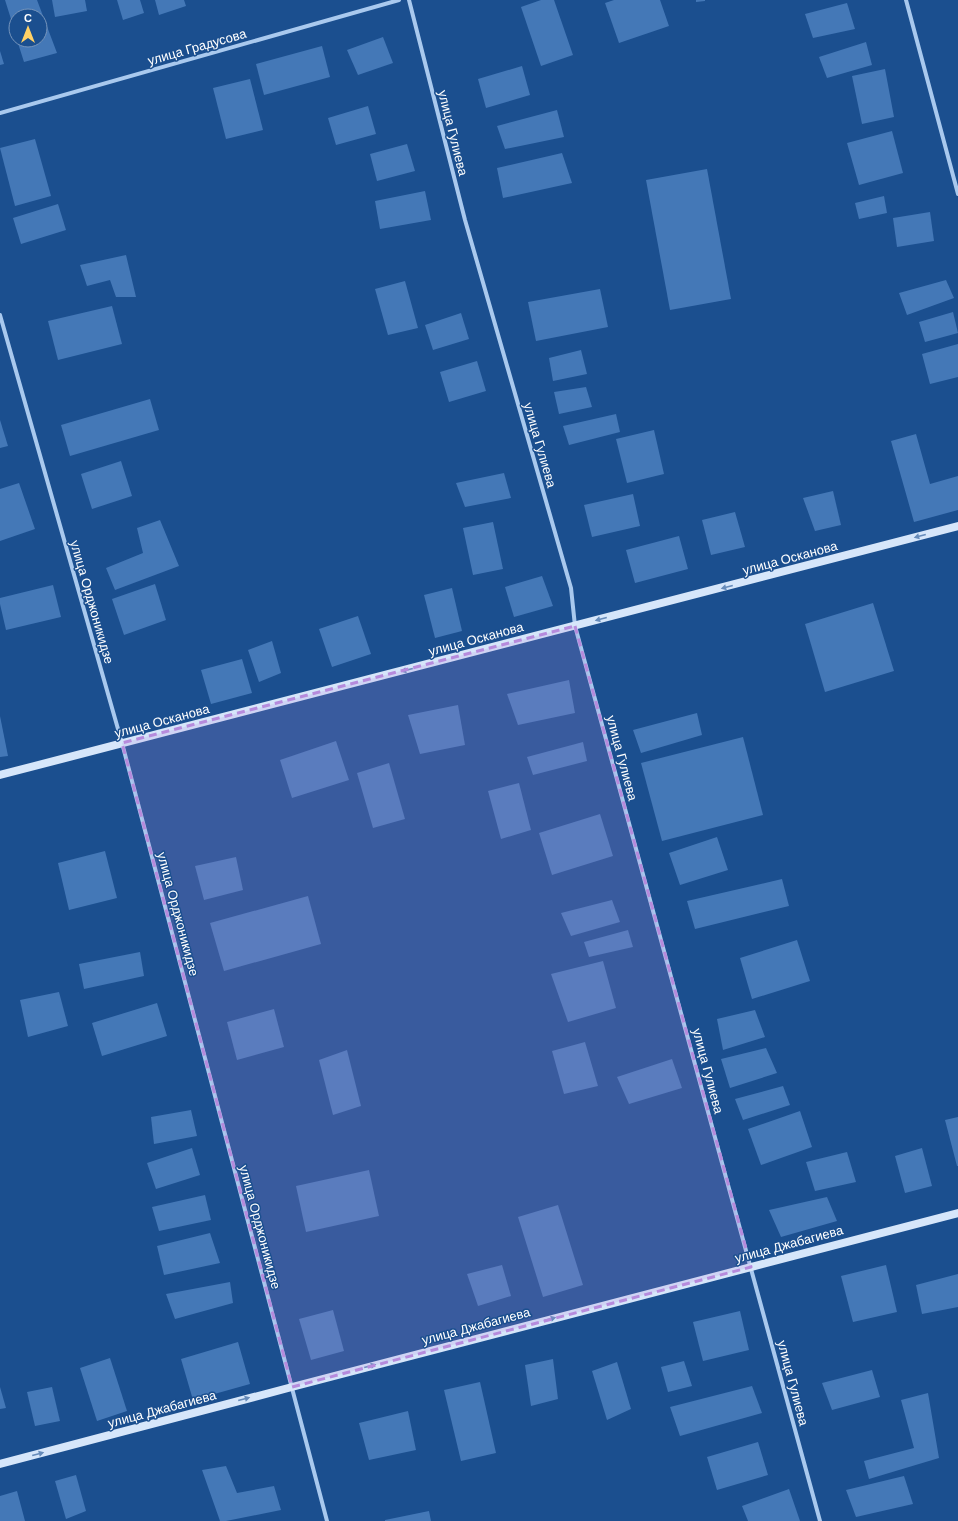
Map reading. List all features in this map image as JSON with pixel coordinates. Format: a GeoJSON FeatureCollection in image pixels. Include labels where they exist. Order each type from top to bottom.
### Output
{"type":"FeatureCollection","features":[{"type":"Feature","properties":{"kind":"main road","name":"улица Осканова"},"geometry":{"type":"LineString","coordinates":[[0,775],[958,526]]}},
{"type":"Feature","properties":{"kind":"main road","name":"улица Джабагиева"},"geometry":{"type":"LineString","coordinates":[[0,1464],[292,1386],[958,1213]]}},
{"type":"Feature","properties":{"kind":"street","name":"улица Градусова"},"geometry":{"type":"LineString","coordinates":[[0,113],[399,0]]}},
{"type":"Feature","properties":{"kind":"street","name":"улица Гулиева"},"geometry":{"type":"LineString","coordinates":[[409,0],[465,220],[571,588],[575,626],[820,1521]]}},
{"type":"Feature","properties":{"kind":"street"},"geometry":{"type":"LineString","coordinates":[[906,0],[958,194]]}},
{"type":"Feature","properties":{"kind":"street","name":"улица Орджоникидзе"},"geometry":{"type":"LineString","coordinates":[[0,315],[122,743],[327,1521]]}},
{"type":"Feature","properties":{"kind":"highlighted area"},"geometry":{"type":"Polygon","coordinates":[[[575,626],[751,1267],[292,1387],[122,743],[575,626]]]}},
{"type":"Feature","properties":{"kind":"building"},"geometry":{"type":"Polygon","coordinates":[[[5,0],[37,0],[40,8],[8,8],[8,10],[5,0]]]}},
{"type":"Feature","properties":{"kind":"building"},"geometry":{"type":"Polygon","coordinates":[[[52,0],[85,0],[87,11],[55,17],[52,0]]]}},
{"type":"Feature","properties":{"kind":"building"},"geometry":{"type":"Polygon","coordinates":[[[117,0],[140,0],[144,13],[123,20],[117,0]]]}},
{"type":"Feature","properties":{"kind":"building"},"geometry":{"type":"Polygon","coordinates":[[[155,0],[184,0],[186,6],[159,15],[155,0]]]}},
{"type":"Feature","properties":{"kind":"building"},"geometry":{"type":"Polygon","coordinates":[[[541,0],[554,0],[573,55],[541,66],[521,7],[541,0]]]}},
{"type":"Feature","properties":{"kind":"building"},"geometry":{"type":"Polygon","coordinates":[[[614,0],[660,0],[669,26],[619,43],[605,3],[614,0]]]}},
{"type":"Feature","properties":{"kind":"building"},"geometry":{"type":"Polygon","coordinates":[[[696,0],[705,0],[705,1],[696,2],[696,0]]]}},
{"type":"Feature","properties":{"kind":"building"},"geometry":{"type":"Polygon","coordinates":[[[847,3],[855,29],[813,38],[805,14],[847,3]]]}},
{"type":"Feature","properties":{"kind":"building"},"geometry":{"type":"Polygon","coordinates":[[[48,29],[57,53],[24,62],[20,48],[48,48],[48,29]]]}},
{"type":"Feature","properties":{"kind":"building"},"geometry":{"type":"Polygon","coordinates":[[[383,37],[393,63],[358,75],[347,50],[383,37]]]}},
{"type":"Feature","properties":{"kind":"building"},"geometry":{"type":"Polygon","coordinates":[[[866,42],[872,65],[827,78],[819,57],[866,42]]]}},
{"type":"Feature","properties":{"kind":"building"},"geometry":{"type":"Polygon","coordinates":[[[322,46],[330,77],[264,95],[256,64],[322,46]]]}},
{"type":"Feature","properties":{"kind":"building"},"geometry":{"type":"Polygon","coordinates":[[[0,51],[4,64],[0,65],[0,51]]]}},
{"type":"Feature","properties":{"kind":"building"},"geometry":{"type":"Polygon","coordinates":[[[522,66],[530,95],[486,108],[478,79],[522,66]]]}},
{"type":"Feature","properties":{"kind":"building"},"geometry":{"type":"Polygon","coordinates":[[[885,69],[894,117],[862,124],[852,76],[885,69]]]}},
{"type":"Feature","properties":{"kind":"building"},"geometry":{"type":"Polygon","coordinates":[[[250,79],[263,130],[226,139],[213,88],[250,79]]]}},
{"type":"Feature","properties":{"kind":"building"},"geometry":{"type":"Polygon","coordinates":[[[368,106],[376,134],[336,145],[328,118],[368,106]]]}},
{"type":"Feature","properties":{"kind":"building"},"geometry":{"type":"Polygon","coordinates":[[[557,110],[564,137],[505,149],[497,126],[557,110]]]}},
{"type":"Feature","properties":{"kind":"building"},"geometry":{"type":"Polygon","coordinates":[[[892,131],[903,173],[859,185],[847,143],[892,131]]]}},
{"type":"Feature","properties":{"kind":"building"},"geometry":{"type":"Polygon","coordinates":[[[35,139],[51,196],[15,206],[0,148],[35,139]]]}},
{"type":"Feature","properties":{"kind":"building"},"geometry":{"type":"Polygon","coordinates":[[[407,144],[415,171],[377,181],[370,154],[407,144]]]}},
{"type":"Feature","properties":{"kind":"building"},"geometry":{"type":"Polygon","coordinates":[[[562,153],[572,183],[503,198],[497,168],[562,153]]]}},
{"type":"Feature","properties":{"kind":"building"},"geometry":{"type":"Polygon","coordinates":[[[707,169],[731,299],[670,310],[646,180],[707,169]]]}},
{"type":"Feature","properties":{"kind":"building"},"geometry":{"type":"Polygon","coordinates":[[[425,191],[431,220],[380,229],[375,201],[425,191]]]}},
{"type":"Feature","properties":{"kind":"building"},"geometry":{"type":"Polygon","coordinates":[[[884,196],[887,213],[859,219],[855,203],[884,196]]]}},
{"type":"Feature","properties":{"kind":"building"},"geometry":{"type":"Polygon","coordinates":[[[58,204],[66,230],[21,244],[13,218],[58,204]]]}},
{"type":"Feature","properties":{"kind":"building"},"geometry":{"type":"Polygon","coordinates":[[[930,212],[934,241],[897,247],[893,218],[930,212]]]}},
{"type":"Feature","properties":{"kind":"building"},"geometry":{"type":"Polygon","coordinates":[[[126,255],[136,297],[116,297],[110,280],[87,286],[80,265],[126,255]]]}},
{"type":"Feature","properties":{"kind":"building"},"geometry":{"type":"Polygon","coordinates":[[[946,280],[954,298],[907,315],[899,293],[946,280]]]}},
{"type":"Feature","properties":{"kind":"building"},"geometry":{"type":"Polygon","coordinates":[[[405,281],[418,328],[388,335],[375,289],[405,281]]]}},
{"type":"Feature","properties":{"kind":"building"},"geometry":{"type":"Polygon","coordinates":[[[600,289],[608,327],[536,341],[528,302],[600,289]]]}},
{"type":"Feature","properties":{"kind":"building"},"geometry":{"type":"Polygon","coordinates":[[[112,306],[122,344],[58,360],[48,321],[112,306]]]}},
{"type":"Feature","properties":{"kind":"building"},"geometry":{"type":"Polygon","coordinates":[[[953,312],[958,333],[925,342],[919,322],[953,312]]]}},
{"type":"Feature","properties":{"kind":"building"},"geometry":{"type":"Polygon","coordinates":[[[461,313],[469,339],[433,350],[425,325],[461,313]]]}},
{"type":"Feature","properties":{"kind":"building"},"geometry":{"type":"Polygon","coordinates":[[[958,344],[958,377],[930,384],[922,354],[958,344]]]}},
{"type":"Feature","properties":{"kind":"building"},"geometry":{"type":"Polygon","coordinates":[[[581,350],[587,374],[553,381],[549,358],[581,350]]]}},
{"type":"Feature","properties":{"kind":"building"},"geometry":{"type":"Polygon","coordinates":[[[477,361],[486,391],[449,402],[440,372],[477,361]]]}},
{"type":"Feature","properties":{"kind":"building"},"geometry":{"type":"Polygon","coordinates":[[[586,387],[592,407],[559,414],[554,392],[586,387]]]}},
{"type":"Feature","properties":{"kind":"building"},"geometry":{"type":"Polygon","coordinates":[[[150,399],[159,430],[70,456],[61,425],[150,399]]]}},
{"type":"Feature","properties":{"kind":"building"},"geometry":{"type":"Polygon","coordinates":[[[616,414],[620,432],[569,445],[563,426],[616,414]]]}},
{"type":"Feature","properties":{"kind":"building"},"geometry":{"type":"Polygon","coordinates":[[[0,420],[8,446],[0,448],[0,420]]]}},
{"type":"Feature","properties":{"kind":"building"},"geometry":{"type":"Polygon","coordinates":[[[654,430],[664,474],[627,483],[616,439],[654,430]]]}},
{"type":"Feature","properties":{"kind":"building"},"geometry":{"type":"Polygon","coordinates":[[[916,434],[930,484],[958,476],[958,510],[914,522],[891,441],[916,434]]]}},
{"type":"Feature","properties":{"kind":"building"},"geometry":{"type":"Polygon","coordinates":[[[121,461],[132,496],[92,509],[81,474],[121,461]]]}},
{"type":"Feature","properties":{"kind":"building"},"geometry":{"type":"Polygon","coordinates":[[[504,473],[511,498],[465,507],[456,483],[504,473]]]}},
{"type":"Feature","properties":{"kind":"building"},"geometry":{"type":"Polygon","coordinates":[[[19,483],[35,529],[0,541],[0,489],[19,483]]]}},
{"type":"Feature","properties":{"kind":"building"},"geometry":{"type":"Polygon","coordinates":[[[833,491],[841,525],[815,531],[803,498],[833,491]]]}},
{"type":"Feature","properties":{"kind":"building"},"geometry":{"type":"Polygon","coordinates":[[[633,494],[640,526],[592,537],[584,505],[633,494]]]}},
{"type":"Feature","properties":{"kind":"building"},"geometry":{"type":"Polygon","coordinates":[[[735,512],[745,547],[711,555],[702,520],[735,512]]]}},
{"type":"Feature","properties":{"kind":"building"},"geometry":{"type":"Polygon","coordinates":[[[160,520],[179,566],[115,590],[106,568],[143,553],[137,528],[160,520]]]}},
{"type":"Feature","properties":{"kind":"building"},"geometry":{"type":"Polygon","coordinates":[[[493,522],[503,569],[473,575],[463,528],[493,522]]]}},
{"type":"Feature","properties":{"kind":"building"},"geometry":{"type":"Polygon","coordinates":[[[679,536],[688,569],[635,583],[626,550],[679,536]]]}},
{"type":"Feature","properties":{"kind":"building"},"geometry":{"type":"Polygon","coordinates":[[[542,576],[553,606],[514,617],[505,587],[542,576]]]}},
{"type":"Feature","properties":{"kind":"building"},"geometry":{"type":"Polygon","coordinates":[[[155,584],[166,620],[124,635],[112,599],[155,584]]]}},
{"type":"Feature","properties":{"kind":"building"},"geometry":{"type":"Polygon","coordinates":[[[53,585],[61,617],[6,630],[0,598],[53,585]]]}},
{"type":"Feature","properties":{"kind":"building"},"geometry":{"type":"Polygon","coordinates":[[[452,588],[462,631],[435,638],[424,595],[452,588]]]}},
{"type":"Feature","properties":{"kind":"building"},"geometry":{"type":"Polygon","coordinates":[[[873,603],[894,671],[825,692],[805,624],[873,603]]]}},
{"type":"Feature","properties":{"kind":"building"},"geometry":{"type":"Polygon","coordinates":[[[358,616],[371,654],[332,667],[319,629],[358,616]]]}},
{"type":"Feature","properties":{"kind":"building"},"geometry":{"type":"Polygon","coordinates":[[[272,641],[281,673],[259,682],[248,650],[272,641]]]}},
{"type":"Feature","properties":{"kind":"building"},"geometry":{"type":"Polygon","coordinates":[[[242,659],[252,693],[211,704],[201,670],[242,659]]]}},
{"type":"Feature","properties":{"kind":"building"},"geometry":{"type":"Polygon","coordinates":[[[569,680],[575,713],[518,725],[507,694],[569,680]]]}},
{"type":"Feature","properties":{"kind":"building"},"geometry":{"type":"Polygon","coordinates":[[[458,705],[465,745],[420,754],[408,715],[458,705]]]}},
{"type":"Feature","properties":{"kind":"building"},"geometry":{"type":"Polygon","coordinates":[[[697,713],[702,735],[641,753],[633,730],[697,713]]]}},
{"type":"Feature","properties":{"kind":"building"},"geometry":{"type":"Polygon","coordinates":[[[0,716],[8,756],[0,757],[0,716]]]}},
{"type":"Feature","properties":{"kind":"building"},"geometry":{"type":"Polygon","coordinates":[[[743,737],[763,815],[662,841],[641,763],[743,737]]]}},
{"type":"Feature","properties":{"kind":"building"},"geometry":{"type":"Polygon","coordinates":[[[336,741],[349,780],[292,798],[280,760],[336,741]]]}},
{"type":"Feature","properties":{"kind":"building"},"geometry":{"type":"Polygon","coordinates":[[[583,742],[587,761],[533,775],[527,757],[583,742]]]}},
{"type":"Feature","properties":{"kind":"building"},"geometry":{"type":"Polygon","coordinates":[[[389,763],[405,819],[373,828],[357,773],[389,763]]]}},
{"type":"Feature","properties":{"kind":"building"},"geometry":{"type":"Polygon","coordinates":[[[519,783],[531,830],[501,839],[488,791],[519,783]]]}},
{"type":"Feature","properties":{"kind":"building"},"geometry":{"type":"Polygon","coordinates":[[[600,814],[613,856],[552,875],[539,833],[600,814]]]}},
{"type":"Feature","properties":{"kind":"building"},"geometry":{"type":"Polygon","coordinates":[[[717,837],[728,870],[680,885],[669,853],[717,837]]]}},
{"type":"Feature","properties":{"kind":"building"},"geometry":{"type":"Polygon","coordinates":[[[105,851],[117,898],[69,910],[58,863],[105,851]]]}},
{"type":"Feature","properties":{"kind":"building"},"geometry":{"type":"Polygon","coordinates":[[[236,857],[243,890],[204,900],[195,866],[236,857]]]}},
{"type":"Feature","properties":{"kind":"building"},"geometry":{"type":"Polygon","coordinates":[[[782,879],[789,906],[695,929],[687,901],[782,879]]]}},
{"type":"Feature","properties":{"kind":"building"},"geometry":{"type":"Polygon","coordinates":[[[308,896],[321,944],[224,971],[210,923],[308,896]]]}},
{"type":"Feature","properties":{"kind":"building"},"geometry":{"type":"Polygon","coordinates":[[[612,900],[620,922],[571,936],[561,913],[612,900]]]}},
{"type":"Feature","properties":{"kind":"building"},"geometry":{"type":"Polygon","coordinates":[[[628,930],[633,947],[589,957],[584,942],[628,930]]]}},
{"type":"Feature","properties":{"kind":"building"},"geometry":{"type":"Polygon","coordinates":[[[797,940],[810,981],[752,999],[740,958],[797,940]]]}},
{"type":"Feature","properties":{"kind":"building"},"geometry":{"type":"Polygon","coordinates":[[[140,952],[144,976],[84,989],[79,964],[140,952]]]}},
{"type":"Feature","properties":{"kind":"building"},"geometry":{"type":"Polygon","coordinates":[[[603,961],[616,1008],[568,1022],[551,974],[603,961]]]}},
{"type":"Feature","properties":{"kind":"building"},"geometry":{"type":"Polygon","coordinates":[[[59,992],[68,1026],[28,1037],[20,1000],[59,992]]]}},
{"type":"Feature","properties":{"kind":"building"},"geometry":{"type":"Polygon","coordinates":[[[157,1003],[167,1036],[102,1056],[92,1023],[157,1003]]]}},
{"type":"Feature","properties":{"kind":"building"},"geometry":{"type":"Polygon","coordinates":[[[274,1009],[284,1047],[237,1060],[227,1022],[274,1009]]]}},
{"type":"Feature","properties":{"kind":"building"},"geometry":{"type":"Polygon","coordinates":[[[755,1010],[765,1037],[723,1050],[717,1019],[755,1010]]]}},
{"type":"Feature","properties":{"kind":"building"},"geometry":{"type":"Polygon","coordinates":[[[585,1042],[598,1086],[564,1094],[552,1051],[585,1042]]]}},
{"type":"Feature","properties":{"kind":"building"},"geometry":{"type":"Polygon","coordinates":[[[766,1048],[777,1073],[730,1088],[721,1059],[766,1048]]]}},
{"type":"Feature","properties":{"kind":"building"},"geometry":{"type":"Polygon","coordinates":[[[347,1050],[361,1106],[333,1115],[319,1060],[347,1050]]]}},
{"type":"Feature","properties":{"kind":"building"},"geometry":{"type":"Polygon","coordinates":[[[672,1059],[682,1088],[629,1104],[617,1077],[672,1059]]]}},
{"type":"Feature","properties":{"kind":"building"},"geometry":{"type":"Polygon","coordinates":[[[783,1086],[790,1105],[743,1120],[735,1099],[783,1086]]]}},
{"type":"Feature","properties":{"kind":"building"},"geometry":{"type":"Polygon","coordinates":[[[191,1110],[197,1136],[154,1144],[151,1117],[191,1110]]]}},
{"type":"Feature","properties":{"kind":"building"},"geometry":{"type":"Polygon","coordinates":[[[800,1111],[812,1147],[761,1165],[748,1129],[800,1111]]]}},
{"type":"Feature","properties":{"kind":"building"},"geometry":{"type":"Polygon","coordinates":[[[958,1117],[958,1166],[957,1166],[945,1120],[958,1117]]]}},
{"type":"Feature","properties":{"kind":"building"},"geometry":{"type":"Polygon","coordinates":[[[192,1148],[200,1175],[156,1189],[147,1163],[192,1148]]]}},
{"type":"Feature","properties":{"kind":"building"},"geometry":{"type":"Polygon","coordinates":[[[922,1148],[932,1186],[905,1193],[895,1156],[922,1148]]]}},
{"type":"Feature","properties":{"kind":"building"},"geometry":{"type":"Polygon","coordinates":[[[847,1152],[856,1182],[815,1191],[806,1162],[847,1152]]]}},
{"type":"Feature","properties":{"kind":"building"},"geometry":{"type":"Polygon","coordinates":[[[369,1170],[379,1216],[306,1232],[296,1186],[369,1170]]]}},
{"type":"Feature","properties":{"kind":"building"},"geometry":{"type":"Polygon","coordinates":[[[205,1195],[211,1220],[159,1231],[152,1207],[205,1195]]]}},
{"type":"Feature","properties":{"kind":"building"},"geometry":{"type":"Polygon","coordinates":[[[827,1197],[837,1221],[781,1237],[769,1210],[827,1197]]]}},
{"type":"Feature","properties":{"kind":"building"},"geometry":{"type":"Polygon","coordinates":[[[558,1205],[583,1285],[543,1297],[518,1217],[558,1205]]]}},
{"type":"Feature","properties":{"kind":"building"},"geometry":{"type":"Polygon","coordinates":[[[210,1233],[220,1263],[164,1275],[157,1246],[210,1233]]]}},
{"type":"Feature","properties":{"kind":"building"},"geometry":{"type":"Polygon","coordinates":[[[502,1265],[511,1296],[478,1306],[467,1274],[502,1265]]]}},
{"type":"Feature","properties":{"kind":"building"},"geometry":{"type":"Polygon","coordinates":[[[886,1265],[897,1312],[853,1322],[841,1276],[886,1265]]]}},
{"type":"Feature","properties":{"kind":"building"},"geometry":{"type":"Polygon","coordinates":[[[958,1274],[958,1307],[922,1314],[916,1285],[958,1274]]]}},
{"type":"Feature","properties":{"kind":"building"},"geometry":{"type":"Polygon","coordinates":[[[230,1282],[233,1303],[175,1319],[166,1294],[230,1282]]]}},
{"type":"Feature","properties":{"kind":"building"},"geometry":{"type":"Polygon","coordinates":[[[333,1310],[344,1351],[311,1360],[299,1319],[333,1310]]]}},
{"type":"Feature","properties":{"kind":"building"},"geometry":{"type":"Polygon","coordinates":[[[740,1311],[749,1350],[703,1361],[693,1322],[740,1311]]]}},
{"type":"Feature","properties":{"kind":"building"},"geometry":{"type":"Polygon","coordinates":[[[238,1342],[250,1384],[193,1400],[181,1359],[238,1342]]]}},
{"type":"Feature","properties":{"kind":"building"},"geometry":{"type":"Polygon","coordinates":[[[110,1358],[127,1411],[97,1421],[80,1368],[110,1358]]]}},
{"type":"Feature","properties":{"kind":"building"},"geometry":{"type":"Polygon","coordinates":[[[553,1359],[558,1399],[531,1406],[525,1365],[553,1359]]]}},
{"type":"Feature","properties":{"kind":"building"},"geometry":{"type":"Polygon","coordinates":[[[684,1361],[692,1386],[668,1392],[661,1367],[684,1361]]]}},
{"type":"Feature","properties":{"kind":"building"},"geometry":{"type":"Polygon","coordinates":[[[617,1362],[631,1409],[607,1420],[592,1371],[617,1362]]]}},
{"type":"Feature","properties":{"kind":"building"},"geometry":{"type":"Polygon","coordinates":[[[872,1370],[880,1397],[832,1410],[822,1383],[872,1370]]]}},
{"type":"Feature","properties":{"kind":"building"},"geometry":{"type":"Polygon","coordinates":[[[480,1382],[496,1453],[461,1461],[444,1390],[480,1382]]]}},
{"type":"Feature","properties":{"kind":"building"},"geometry":{"type":"Polygon","coordinates":[[[752,1386],[762,1413],[680,1436],[670,1407],[752,1386]]]}},
{"type":"Feature","properties":{"kind":"building"},"geometry":{"type":"Polygon","coordinates":[[[0,1387],[6,1408],[0,1409],[0,1387]]]}},
{"type":"Feature","properties":{"kind":"building"},"geometry":{"type":"Polygon","coordinates":[[[52,1387],[60,1421],[35,1426],[27,1392],[52,1387]]]}},
{"type":"Feature","properties":{"kind":"building"},"geometry":{"type":"Polygon","coordinates":[[[928,1393],[939,1458],[869,1479],[864,1461],[914,1448],[901,1400],[928,1393]]]}},
{"type":"Feature","properties":{"kind":"building"},"geometry":{"type":"Polygon","coordinates":[[[408,1411],[416,1450],[369,1460],[359,1423],[408,1411]]]}},
{"type":"Feature","properties":{"kind":"building"},"geometry":{"type":"Polygon","coordinates":[[[758,1442],[768,1475],[717,1490],[707,1457],[758,1442]]]}},
{"type":"Feature","properties":{"kind":"building"},"geometry":{"type":"Polygon","coordinates":[[[226,1466],[237,1493],[274,1486],[281,1510],[220,1521],[202,1470],[226,1466]]]}},
{"type":"Feature","properties":{"kind":"building"},"geometry":{"type":"Polygon","coordinates":[[[76,1475],[86,1511],[66,1519],[55,1481],[76,1475]]]}},
{"type":"Feature","properties":{"kind":"building"},"geometry":{"type":"Polygon","coordinates":[[[904,1476],[913,1504],[856,1517],[846,1490],[904,1476]]]}},
{"type":"Feature","properties":{"kind":"building"},"geometry":{"type":"Polygon","coordinates":[[[789,1489],[800,1521],[748,1521],[742,1506],[789,1489]]]}},
{"type":"Feature","properties":{"kind":"building"},"geometry":{"type":"Polygon","coordinates":[[[17,1491],[25,1521],[0,1521],[0,1496],[17,1491]]]}},
{"type":"Feature","properties":{"kind":"building"},"geometry":{"type":"Polygon","coordinates":[[[429,1511],[431,1521],[385,1521],[385,1520],[429,1511]]]}}]}
